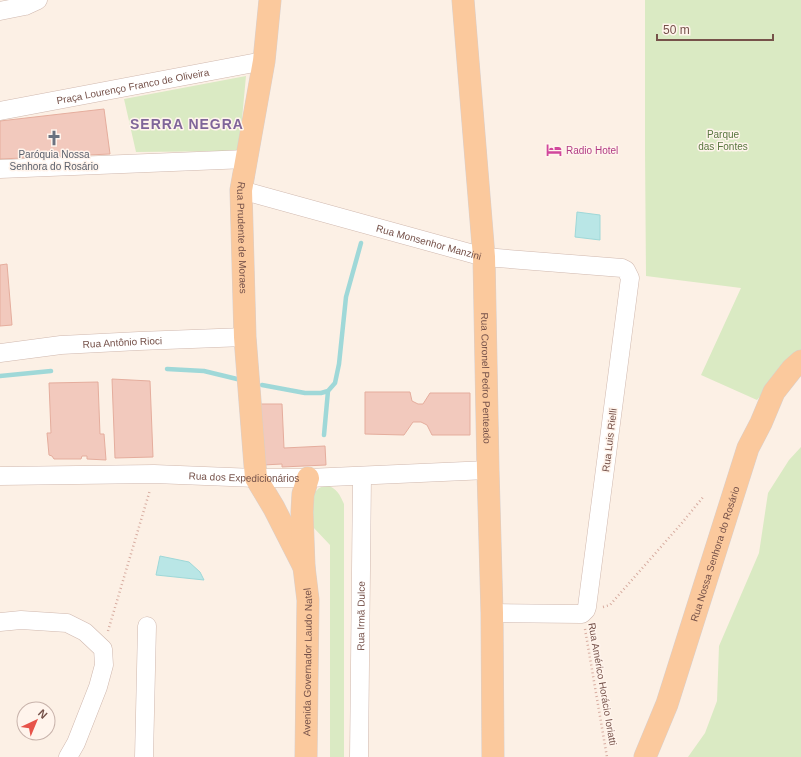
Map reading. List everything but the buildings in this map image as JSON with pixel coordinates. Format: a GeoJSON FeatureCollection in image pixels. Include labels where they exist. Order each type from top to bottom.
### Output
{"type":"FeatureCollection","features":[{"type":"Feature","properties":{"kind":"main road","name":"Rua Prudente de Moraes"},"geometry":{"type":"LineString","coordinates":[[256,478],[245,337],[241,190],[264,61],[270,0]]}},
{"type":"Feature","properties":{"kind":"main road","name":"Rua Coronel Pedro Penteado"},"geometry":{"type":"LineString","coordinates":[[463,0],[484,257],[492,613],[493,757]]}},
{"type":"Feature","properties":{"kind":"main road","name":"Rua Nossa Senhora do Rosário"},"geometry":{"type":"LineString","coordinates":[[645,757],[667,704],[748,448],[761,423],[774,392],[792,369],[801,361]]}},
{"type":"Feature","properties":{"kind":"main road","name":"Avenida Governador Laudo Natel"},"geometry":{"type":"LineString","coordinates":[[256,478],[274,508],[304,568]]}},
{"type":"Feature","properties":{"kind":"main road","name":"Avenida Governador Laudo Natel"},"geometry":{"type":"LineString","coordinates":[[306,757],[308,600],[304,568],[302,512],[308,478]]}},
{"type":"Feature","properties":{"kind":"street"},"geometry":{"type":"LineString","coordinates":[[0,11],[25,6],[38,0]]}},
{"type":"Feature","properties":{"kind":"street","name":"Praça Lourenço Franco de Oliveira"},"geometry":{"type":"LineString","coordinates":[[0,111],[264,61]]}},
{"type":"Feature","properties":{"kind":"street"},"geometry":{"type":"LineString","coordinates":[[0,170],[247,159]]}},
{"type":"Feature","properties":{"kind":"street","name":"Rua Monsenhor Manzini"},"geometry":{"type":"LineString","coordinates":[[241,190],[484,257],[622,268]]}},
{"type":"Feature","properties":{"kind":"street","name":"Rua Luis Rielli"},"geometry":{"type":"LineString","coordinates":[[582,614],[586,610],[588,604],[630,278],[626,270],[622,268]]}},
{"type":"Feature","properties":{"kind":"street","name":"Rua Antônio Rioci"},"geometry":{"type":"LineString","coordinates":[[0,353],[61,345],[245,337]]}},
{"type":"Feature","properties":{"kind":"street","name":"Rua dos Expedicionários"},"geometry":{"type":"LineString","coordinates":[[0,476],[154,474],[256,478],[308,478],[488,470]]}},
{"type":"Feature","properties":{"kind":"street","name":"Rua Irmã Dulce"},"geometry":{"type":"LineString","coordinates":[[359,757],[362,476]]}},
{"type":"Feature","properties":{"kind":"street"},"geometry":{"type":"LineString","coordinates":[[492,613],[582,614]]}},
{"type":"Feature","properties":{"kind":"street"},"geometry":{"type":"LineString","coordinates":[[0,622],[21,620],[67,624],[85,632],[102,649],[104,665],[98,687],[76,743],[68,757]]}},
{"type":"Feature","properties":{"kind":"street"},"geometry":{"type":"LineString","coordinates":[[144,757],[147,626]]}},
{"type":"Feature","properties":{"kind":"path"},"geometry":{"type":"LineString","coordinates":[[102,649],[154,474]]}},
{"type":"Feature","properties":{"kind":"path"},"geometry":{"type":"LineString","coordinates":[[582,614],[610,605],[704,496]]}},
{"type":"Feature","properties":{"kind":"path","name":"Rua Américo Horácio Ioriatti"},"geometry":{"type":"LineString","coordinates":[[582,614],[607,757]]}},
{"type":"Feature","properties":{"kind":"green space","name":"Parque das Fontes"},"geometry":{"type":"Polygon","coordinates":[[[645,0],[801,0],[801,353],[784,367],[757,400],[701,375],[741,288],[646,276],[645,0]]]}},
{"type":"Feature","properties":{"kind":"green space"},"geometry":{"type":"Polygon","coordinates":[[[246,76],[239,151],[136,152],[124,99],[246,76]]]}},
{"type":"Feature","properties":{"kind":"green space"},"geometry":{"type":"Polygon","coordinates":[[[801,447],[801,757],[688,757],[705,733],[717,701],[719,646],[759,553],[768,493],[789,460],[801,447]]]}},
{"type":"Feature","properties":{"kind":"green space"},"geometry":{"type":"Polygon","coordinates":[[[326,485],[335,490],[344,504],[344,757],[330,757],[330,545],[313,527],[311,499],[319,488],[326,485]]]}},
{"type":"Feature","properties":{"kind":"water"},"geometry":{"type":"Polygon","coordinates":[[[577,212],[600,215],[600,240],[575,237],[577,212]]]}},
{"type":"Feature","properties":{"kind":"water"},"geometry":{"type":"Polygon","coordinates":[[[160,556],[189,562],[200,572],[204,580],[156,575],[160,556]]]}},
{"type":"Feature","properties":{"kind":"waterway"},"geometry":{"type":"LineString","coordinates":[[262,385],[305,393],[321,393],[328,391],[335,383],[339,364],[346,297],[361,243]]}},
{"type":"Feature","properties":{"kind":"waterway"},"geometry":{"type":"LineString","coordinates":[[167,369],[204,371],[237,379]]}},
{"type":"Feature","properties":{"kind":"waterway"},"geometry":{"type":"LineString","coordinates":[[0,376],[51,371]]}},
{"type":"Feature","properties":{"kind":"waterway"},"geometry":{"type":"LineString","coordinates":[[324,435],[328,391]]}},
{"type":"Feature","properties":{"kind":"place","name":"Paróquia Nossa Senhora do Rosário"},"geometry":{"type":"Point","coordinates":[54,138]}},
{"type":"Feature","properties":{"kind":"place","name":"Radio Hotel"},"geometry":{"type":"Point","coordinates":[554,150]}},
{"type":"Feature","properties":{"kind":"district","name":"SERRA NEGRA"},"geometry":{"type":"Point","coordinates":[187,124]}}]}
